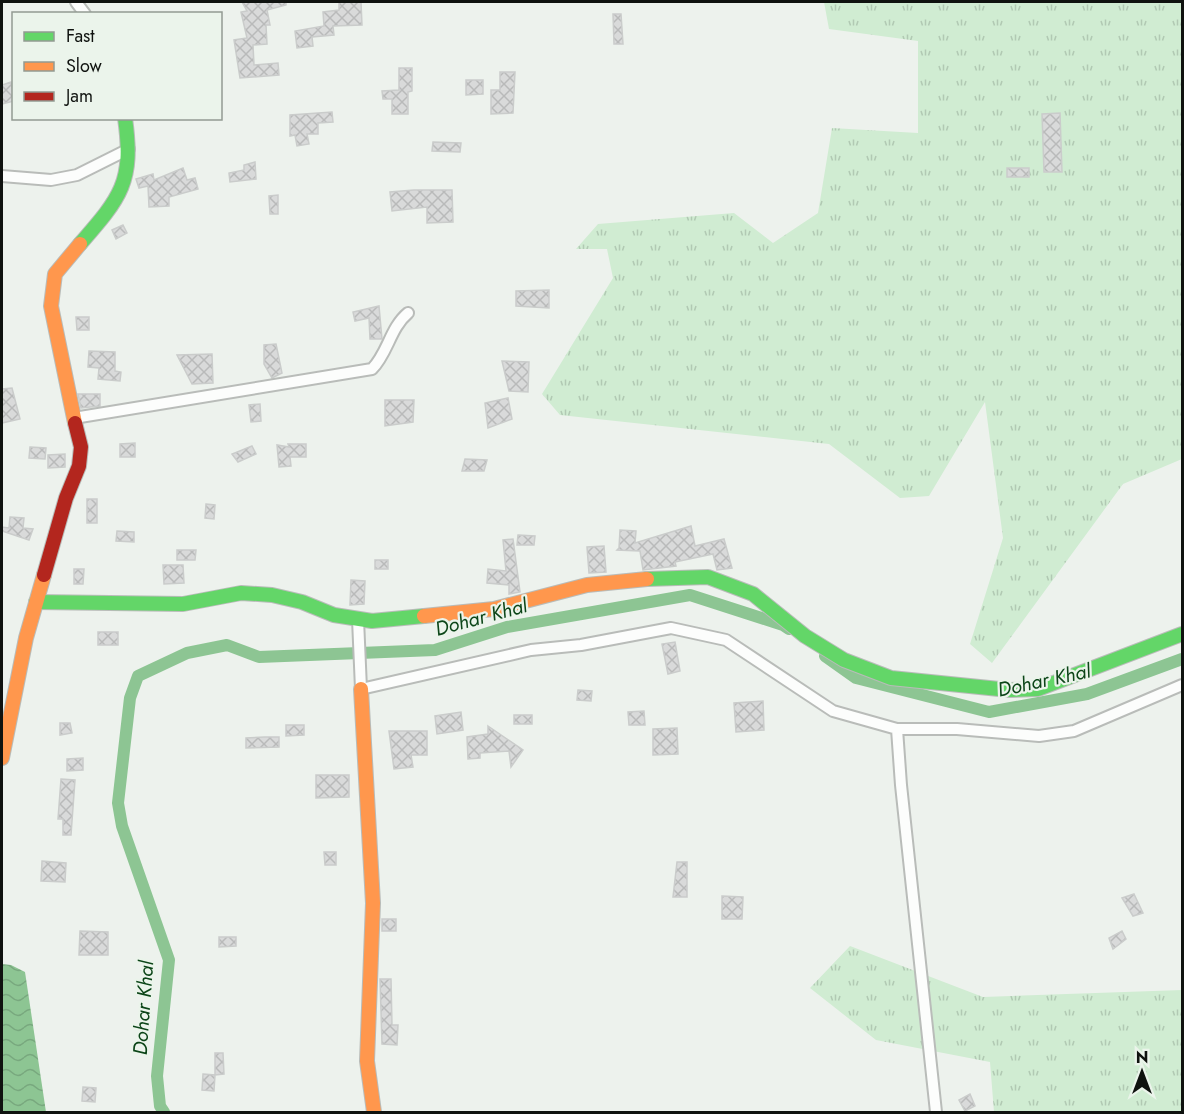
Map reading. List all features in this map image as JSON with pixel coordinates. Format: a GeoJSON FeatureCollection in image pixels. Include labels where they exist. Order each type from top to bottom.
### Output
{"type":"FeatureCollection","features":[{"type":"Feature","properties":{"kind":"street"},"geometry":{"type":"LineString","coordinates":[[2,758],[5,723],[26,638],[66,498],[79,466],[81,447],[51,306],[51,287],[55,274],[117,198],[125,183],[129,149],[125,120]]}},
{"type":"Feature","properties":{"kind":"street"},"geometry":{"type":"LineString","coordinates":[[2,176],[51,180],[77,175],[129,149]]}},
{"type":"Feature","properties":{"kind":"street"},"geometry":{"type":"LineString","coordinates":[[74,418],[372,369],[381,359],[400,319],[408,313]]}},
{"type":"Feature","properties":{"kind":"street"},"geometry":{"type":"LineString","coordinates":[[36,602],[183,603],[251,594],[272,595],[302,602],[358,626],[394,619],[494,609],[587,585],[678,576],[708,577],[753,594],[805,636],[843,660],[891,678],[1009,690],[1038,689],[1182,634]]}},
{"type":"Feature","properties":{"kind":"street"},"geometry":{"type":"LineString","coordinates":[[358,626],[373,903],[367,1061],[374,1113]]}},
{"type":"Feature","properties":{"kind":"street"},"geometry":{"type":"LineString","coordinates":[[361,690],[531,650],[581,645],[671,628],[726,640],[833,711],[897,729],[957,729],[1039,736],[1074,731],[1182,685]]}},
{"type":"Feature","properties":{"kind":"street"},"geometry":{"type":"LineString","coordinates":[[897,729],[936,1113]]}},
{"type":"Feature","properties":{"kind":"green space"},"geometry":{"type":"Polygon","coordinates":[[[824,2],[1182,2],[1182,459],[1123,484],[992,663],[970,644],[1003,538],[985,402],[929,496],[900,498],[829,444],[560,415],[542,394],[613,278],[607,249],[576,249],[598,224],[734,213],[773,243],[818,213],[832,128],[918,133],[918,41],[829,29],[824,2]]]}},
{"type":"Feature","properties":{"kind":"green space"},"geometry":{"type":"Polygon","coordinates":[[[850,946],[983,997],[1182,990],[1182,1112],[994,1112],[990,1062],[876,1040],[810,988],[850,946]]]}},
{"type":"Feature","properties":{"kind":"water"},"geometry":{"type":"Polygon","coordinates":[[[2,964],[11,965],[25,972],[46,1112],[2,1112],[2,964]]]}},
{"type":"Feature","properties":{"kind":"building"},"geometry":{"type":"Polygon","coordinates":[[[242,2],[286,2],[286,5],[267,10],[270,25],[266,25],[267,44],[253,45],[254,65],[278,63],[279,75],[240,78],[234,40],[247,38],[241,12],[247,11],[242,2]]]}},
{"type":"Feature","properties":{"kind":"building"},"geometry":{"type":"Polygon","coordinates":[[[339,2],[361,2],[362,25],[333,26],[334,35],[312,37],[313,46],[297,48],[295,31],[324,26],[323,12],[339,10],[339,2]]]}},
{"type":"Feature","properties":{"kind":"building"},"geometry":{"type":"Polygon","coordinates":[[[613,14],[621,14],[623,44],[614,44],[613,14]]]}},
{"type":"Feature","properties":{"kind":"building"},"geometry":{"type":"Polygon","coordinates":[[[399,68],[412,68],[412,91],[408,92],[408,114],[392,114],[392,99],[383,99],[382,91],[399,90],[399,68]]]}},
{"type":"Feature","properties":{"kind":"building"},"geometry":{"type":"Polygon","coordinates":[[[500,72],[515,72],[513,113],[491,114],[491,90],[500,90],[500,72]]]}},
{"type":"Feature","properties":{"kind":"building"},"geometry":{"type":"Polygon","coordinates":[[[466,80],[483,80],[483,94],[466,95],[466,80]]]}},
{"type":"Feature","properties":{"kind":"building"},"geometry":{"type":"Polygon","coordinates":[[[11,82],[12,102],[2,104],[2,85],[11,82]]]}},
{"type":"Feature","properties":{"kind":"building"},"geometry":{"type":"Polygon","coordinates":[[[332,112],[333,122],[318,123],[318,134],[307,134],[309,144],[297,146],[295,135],[290,136],[290,115],[332,112]]]}},
{"type":"Feature","properties":{"kind":"building"},"geometry":{"type":"Polygon","coordinates":[[[1060,113],[1062,172],[1044,172],[1042,114],[1060,113]]]}},
{"type":"Feature","properties":{"kind":"building"},"geometry":{"type":"Polygon","coordinates":[[[433,142],[461,143],[460,152],[432,151],[433,142]]]}},
{"type":"Feature","properties":{"kind":"building"},"geometry":{"type":"Polygon","coordinates":[[[255,162],[256,179],[230,182],[229,173],[244,170],[244,165],[255,162]]]}},
{"type":"Feature","properties":{"kind":"building"},"geometry":{"type":"Polygon","coordinates":[[[183,168],[187,180],[195,178],[198,189],[169,197],[169,206],[149,207],[148,186],[139,188],[136,179],[153,174],[154,180],[183,168]]]}},
{"type":"Feature","properties":{"kind":"building"},"geometry":{"type":"Polygon","coordinates":[[[1007,168],[1029,168],[1029,177],[1007,177],[1007,168]]]}},
{"type":"Feature","properties":{"kind":"building"},"geometry":{"type":"Polygon","coordinates":[[[452,190],[453,222],[427,223],[427,207],[392,211],[390,192],[452,190]]]}},
{"type":"Feature","properties":{"kind":"building"},"geometry":{"type":"Polygon","coordinates":[[[278,195],[278,214],[270,214],[269,196],[278,195]]]}},
{"type":"Feature","properties":{"kind":"building"},"geometry":{"type":"Polygon","coordinates":[[[123,225],[127,233],[116,239],[112,230],[123,225]]]}},
{"type":"Feature","properties":{"kind":"building"},"geometry":{"type":"Polygon","coordinates":[[[549,290],[549,308],[516,306],[516,291],[549,290]]]}},
{"type":"Feature","properties":{"kind":"building"},"geometry":{"type":"Polygon","coordinates":[[[379,306],[382,339],[370,339],[369,318],[355,321],[353,312],[379,306]]]}},
{"type":"Feature","properties":{"kind":"building"},"geometry":{"type":"Polygon","coordinates":[[[76,317],[89,317],[89,330],[77,330],[76,317]]]}},
{"type":"Feature","properties":{"kind":"building"},"geometry":{"type":"Polygon","coordinates":[[[276,344],[282,373],[272,378],[264,364],[264,345],[276,344]]]}},
{"type":"Feature","properties":{"kind":"building"},"geometry":{"type":"Polygon","coordinates":[[[89,351],[115,352],[115,371],[121,372],[120,381],[98,379],[99,368],[88,367],[89,351]]]}},
{"type":"Feature","properties":{"kind":"building"},"geometry":{"type":"Polygon","coordinates":[[[212,354],[213,383],[192,384],[177,355],[212,354]]]}},
{"type":"Feature","properties":{"kind":"building"},"geometry":{"type":"Polygon","coordinates":[[[502,361],[529,362],[528,392],[509,391],[502,361]]]}},
{"type":"Feature","properties":{"kind":"building"},"geometry":{"type":"Polygon","coordinates":[[[12,388],[20,419],[2,423],[2,389],[12,388]]]}},
{"type":"Feature","properties":{"kind":"building"},"geometry":{"type":"Polygon","coordinates":[[[78,394],[100,394],[100,406],[81,408],[78,394]]]}},
{"type":"Feature","properties":{"kind":"building"},"geometry":{"type":"Polygon","coordinates":[[[508,398],[512,419],[488,428],[485,403],[508,398]]]}},
{"type":"Feature","properties":{"kind":"building"},"geometry":{"type":"Polygon","coordinates":[[[385,400],[414,400],[413,422],[385,426],[385,400]]]}},
{"type":"Feature","properties":{"kind":"building"},"geometry":{"type":"Polygon","coordinates":[[[260,404],[261,421],[251,422],[249,405],[260,404]]]}},
{"type":"Feature","properties":{"kind":"building"},"geometry":{"type":"Polygon","coordinates":[[[135,443],[135,457],[120,457],[120,444],[135,443]]]}},
{"type":"Feature","properties":{"kind":"building"},"geometry":{"type":"Polygon","coordinates":[[[288,444],[306,444],[306,457],[290,457],[291,466],[279,467],[277,445],[289,447],[288,444]]]}},
{"type":"Feature","properties":{"kind":"building"},"geometry":{"type":"Polygon","coordinates":[[[252,446],[256,454],[238,462],[232,454],[252,446]]]}},
{"type":"Feature","properties":{"kind":"building"},"geometry":{"type":"Polygon","coordinates":[[[30,447],[46,448],[45,459],[29,458],[30,447]]]}},
{"type":"Feature","properties":{"kind":"building"},"geometry":{"type":"Polygon","coordinates":[[[65,454],[65,467],[48,468],[48,455],[65,454]]]}},
{"type":"Feature","properties":{"kind":"building"},"geometry":{"type":"Polygon","coordinates":[[[465,459],[487,460],[484,471],[462,471],[465,459]]]}},
{"type":"Feature","properties":{"kind":"building"},"geometry":{"type":"Polygon","coordinates":[[[87,499],[97,499],[97,523],[87,523],[87,499]]]}},
{"type":"Feature","properties":{"kind":"building"},"geometry":{"type":"Polygon","coordinates":[[[206,504],[215,505],[214,519],[205,518],[206,504]]]}},
{"type":"Feature","properties":{"kind":"building"},"geometry":{"type":"Polygon","coordinates":[[[10,517],[24,518],[23,528],[33,529],[29,540],[2,531],[2,527],[9,528],[10,517]]]}},
{"type":"Feature","properties":{"kind":"building"},"geometry":{"type":"Polygon","coordinates":[[[691,526],[695,546],[724,539],[732,568],[717,570],[713,554],[675,562],[676,566],[643,570],[640,551],[617,550],[620,530],[636,531],[635,543],[691,526]]]}},
{"type":"Feature","properties":{"kind":"building"},"geometry":{"type":"Polygon","coordinates":[[[117,531],[134,532],[134,542],[116,541],[117,531]]]}},
{"type":"Feature","properties":{"kind":"building"},"geometry":{"type":"Polygon","coordinates":[[[518,535],[535,536],[534,545],[517,545],[518,535]]]}},
{"type":"Feature","properties":{"kind":"building"},"geometry":{"type":"Polygon","coordinates":[[[513,539],[520,592],[509,594],[509,585],[487,583],[488,569],[506,571],[503,540],[513,539]]]}},
{"type":"Feature","properties":{"kind":"building"},"geometry":{"type":"Polygon","coordinates":[[[604,546],[606,572],[589,573],[587,547],[604,546]]]}},
{"type":"Feature","properties":{"kind":"building"},"geometry":{"type":"Polygon","coordinates":[[[177,550],[196,550],[195,560],[177,560],[177,550]]]}},
{"type":"Feature","properties":{"kind":"building"},"geometry":{"type":"Polygon","coordinates":[[[375,560],[388,560],[388,569],[375,569],[375,560]]]}},
{"type":"Feature","properties":{"kind":"building"},"geometry":{"type":"Polygon","coordinates":[[[163,565],[183,565],[184,583],[164,584],[163,565]]]}},
{"type":"Feature","properties":{"kind":"building"},"geometry":{"type":"Polygon","coordinates":[[[74,569],[84,569],[83,584],[74,584],[74,569]]]}},
{"type":"Feature","properties":{"kind":"building"},"geometry":{"type":"Polygon","coordinates":[[[351,580],[365,581],[364,604],[350,605],[351,580]]]}},
{"type":"Feature","properties":{"kind":"building"},"geometry":{"type":"Polygon","coordinates":[[[98,632],[118,632],[118,645],[98,645],[98,632]]]}},
{"type":"Feature","properties":{"kind":"building"},"geometry":{"type":"Polygon","coordinates":[[[675,642],[680,671],[668,674],[662,644],[675,642]]]}},
{"type":"Feature","properties":{"kind":"building"},"geometry":{"type":"Polygon","coordinates":[[[578,690],[592,691],[591,701],[577,700],[578,690]]]}},
{"type":"Feature","properties":{"kind":"building"},"geometry":{"type":"Polygon","coordinates":[[[763,701],[764,730],[736,732],[734,703],[763,701]]]}},
{"type":"Feature","properties":{"kind":"building"},"geometry":{"type":"Polygon","coordinates":[[[644,711],[645,725],[629,725],[628,712],[644,711]]]}},
{"type":"Feature","properties":{"kind":"building"},"geometry":{"type":"Polygon","coordinates":[[[461,712],[463,730],[437,734],[435,716],[461,712]]]}},
{"type":"Feature","properties":{"kind":"building"},"geometry":{"type":"Polygon","coordinates":[[[514,715],[532,715],[532,724],[514,724],[514,715]]]}},
{"type":"Feature","properties":{"kind":"building"},"geometry":{"type":"Polygon","coordinates":[[[60,723],[70,723],[72,733],[60,735],[60,723]]]}},
{"type":"Feature","properties":{"kind":"building"},"geometry":{"type":"Polygon","coordinates":[[[286,725],[304,725],[304,735],[286,736],[286,725]]]}},
{"type":"Feature","properties":{"kind":"building"},"geometry":{"type":"Polygon","coordinates":[[[488,726],[523,750],[511,767],[509,751],[480,753],[480,758],[468,759],[467,737],[488,734],[488,726]]]}},
{"type":"Feature","properties":{"kind":"building"},"geometry":{"type":"Polygon","coordinates":[[[677,728],[678,754],[653,755],[653,729],[677,728]]]}},
{"type":"Feature","properties":{"kind":"building"},"geometry":{"type":"Polygon","coordinates":[[[389,731],[427,731],[427,755],[411,755],[413,767],[394,769],[389,731]]]}},
{"type":"Feature","properties":{"kind":"building"},"geometry":{"type":"Polygon","coordinates":[[[279,737],[279,747],[246,748],[246,738],[279,737]]]}},
{"type":"Feature","properties":{"kind":"building"},"geometry":{"type":"Polygon","coordinates":[[[83,758],[83,770],[67,771],[67,759],[83,758]]]}},
{"type":"Feature","properties":{"kind":"building"},"geometry":{"type":"Polygon","coordinates":[[[316,775],[349,775],[349,797],[316,798],[316,775]]]}},
{"type":"Feature","properties":{"kind":"building"},"geometry":{"type":"Polygon","coordinates":[[[61,779],[75,780],[71,835],[63,835],[63,819],[58,819],[61,779]]]}},
{"type":"Feature","properties":{"kind":"building"},"geometry":{"type":"Polygon","coordinates":[[[324,852],[336,852],[336,865],[325,865],[324,852]]]}},
{"type":"Feature","properties":{"kind":"building"},"geometry":{"type":"Polygon","coordinates":[[[42,861],[66,863],[65,882],[41,881],[42,861]]]}},
{"type":"Feature","properties":{"kind":"building"},"geometry":{"type":"Polygon","coordinates":[[[677,862],[687,862],[687,897],[673,897],[677,862]]]}},
{"type":"Feature","properties":{"kind":"building"},"geometry":{"type":"Polygon","coordinates":[[[1134,894],[1143,913],[1133,916],[1122,898],[1134,894]]]}},
{"type":"Feature","properties":{"kind":"building"},"geometry":{"type":"Polygon","coordinates":[[[722,896],[743,897],[742,919],[722,919],[722,896]]]}},
{"type":"Feature","properties":{"kind":"building"},"geometry":{"type":"Polygon","coordinates":[[[382,919],[396,919],[396,931],[382,931],[382,919]]]}},
{"type":"Feature","properties":{"kind":"building"},"geometry":{"type":"Polygon","coordinates":[[[80,931],[108,932],[108,955],[79,955],[80,931]]]}},
{"type":"Feature","properties":{"kind":"building"},"geometry":{"type":"Polygon","coordinates":[[[1122,931],[1126,939],[1113,949],[1109,938],[1122,931]]]}},
{"type":"Feature","properties":{"kind":"building"},"geometry":{"type":"Polygon","coordinates":[[[219,937],[236,937],[236,946],[219,947],[219,937]]]}},
{"type":"Feature","properties":{"kind":"building"},"geometry":{"type":"Polygon","coordinates":[[[380,979],[391,979],[392,1025],[398,1025],[397,1045],[382,1044],[380,979]]]}},
{"type":"Feature","properties":{"kind":"building"},"geometry":{"type":"Polygon","coordinates":[[[215,1053],[223,1053],[224,1074],[215,1075],[215,1053]]]}},
{"type":"Feature","properties":{"kind":"building"},"geometry":{"type":"Polygon","coordinates":[[[203,1074],[215,1075],[214,1091],[202,1090],[203,1074]]]}},
{"type":"Feature","properties":{"kind":"building"},"geometry":{"type":"Polygon","coordinates":[[[83,1087],[96,1088],[95,1102],[82,1101],[83,1087]]]}},
{"type":"Feature","properties":{"kind":"building"},"geometry":{"type":"Polygon","coordinates":[[[970,1094],[975,1106],[965,1111],[959,1100],[970,1094]]]}},
{"type":"Feature","properties":{"kind":"waterway","name":"Dohar Khal"},"geometry":{"type":"LineString","coordinates":[[164,1112],[160,1106],[157,1076],[169,960],[122,826],[118,803],[130,698],[138,676],[187,653],[227,645],[259,657],[435,650],[507,627],[690,595],[783,625],[789,629]]}},
{"type":"Feature","properties":{"kind":"waterway","name":"Dohar Khal"},"geometry":{"type":"LineString","coordinates":[[825,656],[856,678],[989,712],[1087,694],[1182,659]]}},
{"type":"Feature","properties":{"kind":"traffic: fast"},"geometry":{"type":"LineString","coordinates":[[80,244],[115,200],[126,174],[128,158],[125,120]]}},
{"type":"Feature","properties":{"kind":"traffic: fast"},"geometry":{"type":"LineString","coordinates":[[647,579],[708,577],[753,594],[805,636],[844,660],[891,678],[1009,690],[1038,689],[1182,634]]}},
{"type":"Feature","properties":{"kind":"traffic: fast"},"geometry":{"type":"LineString","coordinates":[[36,602],[183,604],[241,593],[272,595],[302,602],[334,615],[372,621],[424,616]]}},
{"type":"Feature","properties":{"kind":"traffic: slow"},"geometry":{"type":"LineString","coordinates":[[75,423],[51,306],[55,274],[80,244]]}},
{"type":"Feature","properties":{"kind":"traffic: slow"},"geometry":{"type":"LineString","coordinates":[[2,758],[26,638],[44,575]]}},
{"type":"Feature","properties":{"kind":"traffic: slow"},"geometry":{"type":"LineString","coordinates":[[424,616],[494,609],[587,585],[647,579]]}},
{"type":"Feature","properties":{"kind":"traffic: slow"},"geometry":{"type":"LineString","coordinates":[[361,689],[373,903],[367,1061],[374,1112]]}},
{"type":"Feature","properties":{"kind":"traffic: jam"},"geometry":{"type":"LineString","coordinates":[[44,575],[66,498],[79,466],[81,447],[75,423]]}}]}
